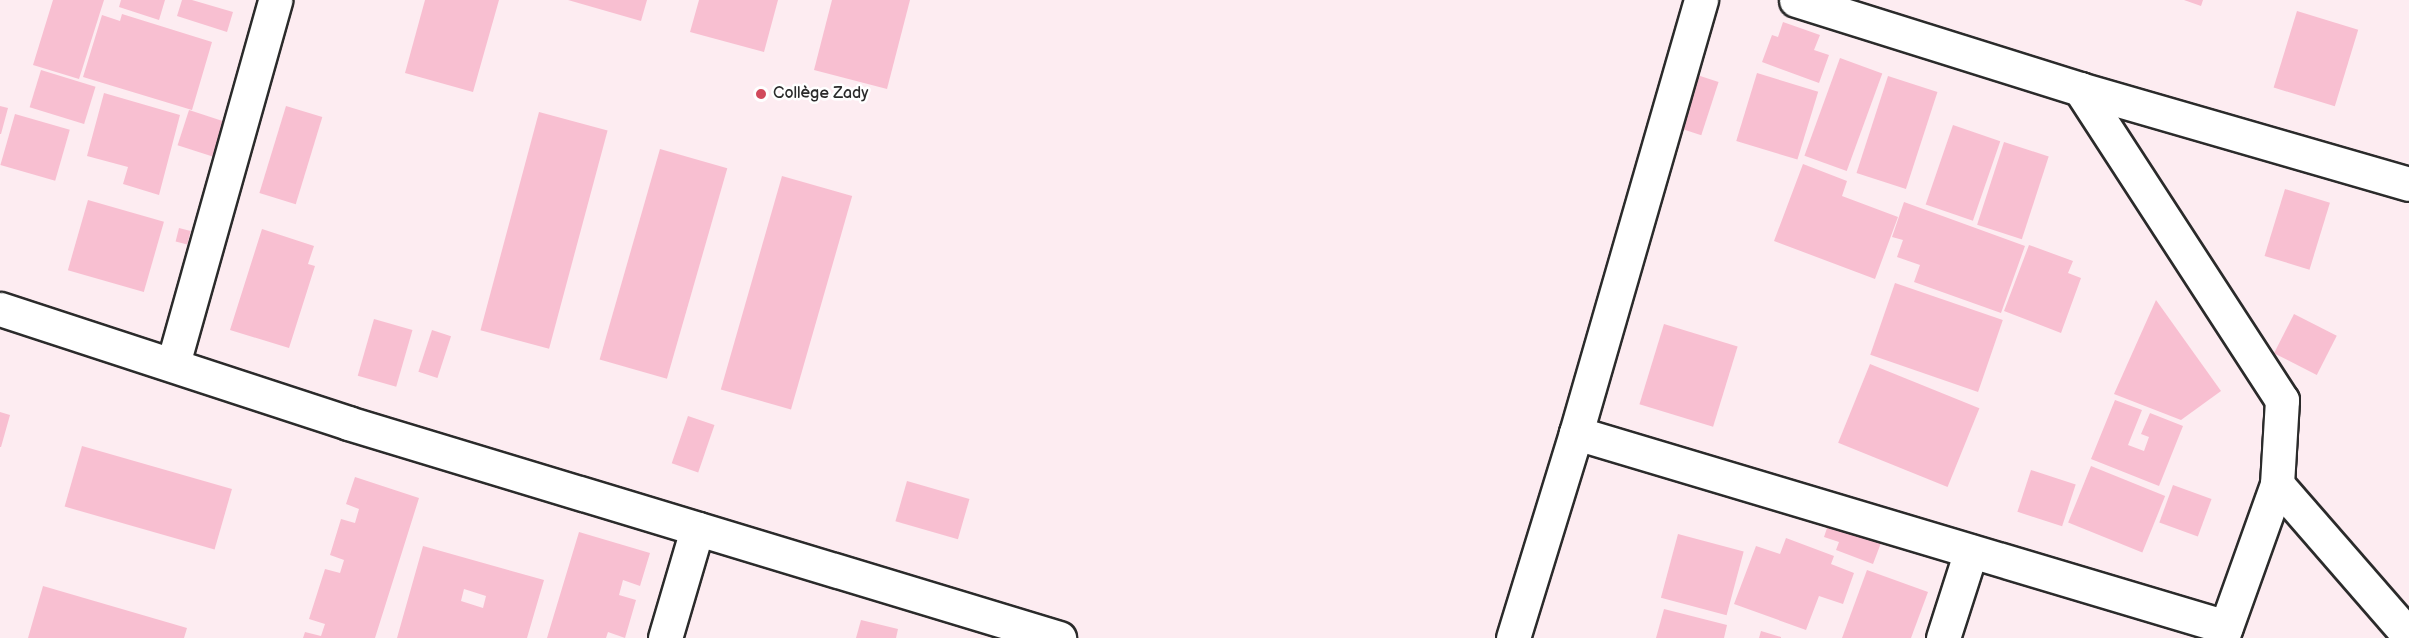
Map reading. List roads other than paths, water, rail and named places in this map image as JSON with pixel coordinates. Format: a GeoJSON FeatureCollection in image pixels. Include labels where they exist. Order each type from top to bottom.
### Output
{"type":"FeatureCollection","features":[{"type":"Feature","properties":{"kind":"street"},"geometry":{"type":"LineString","coordinates":[[173,364],[275,0]]}},
{"type":"Feature","properties":{"kind":"street"},"geometry":{"type":"LineString","coordinates":[[1513,638],[1576,434],[1701,0]]}},
{"type":"Feature","properties":{"kind":"street"},"geometry":{"type":"LineString","coordinates":[[1796,0],[2080,89],[2409,184]]}},
{"type":"Feature","properties":{"kind":"street"},"geometry":{"type":"LineString","coordinates":[[1576,434],[1971,551],[2224,632],[2277,484],[2282,400],[2080,89]]}},
{"type":"Feature","properties":{"kind":"street"},"geometry":{"type":"LineString","coordinates":[[0,309],[348,423],[1044,636]]}},
{"type":"Feature","properties":{"kind":"street"},"geometry":{"type":"LineString","coordinates":[[2277,484],[2409,636]]}},
{"type":"Feature","properties":{"kind":"street"},"geometry":{"type":"LineString","coordinates":[[665,638],[697,528]]}},
{"type":"Feature","properties":{"kind":"street"},"geometry":{"type":"LineString","coordinates":[[1944,638],[1971,551]]}},
{"type":"Feature","properties":{"kind":"place","name":"Collège Zady"},"geometry":{"type":"Point","coordinates":[761,94]}}]}
